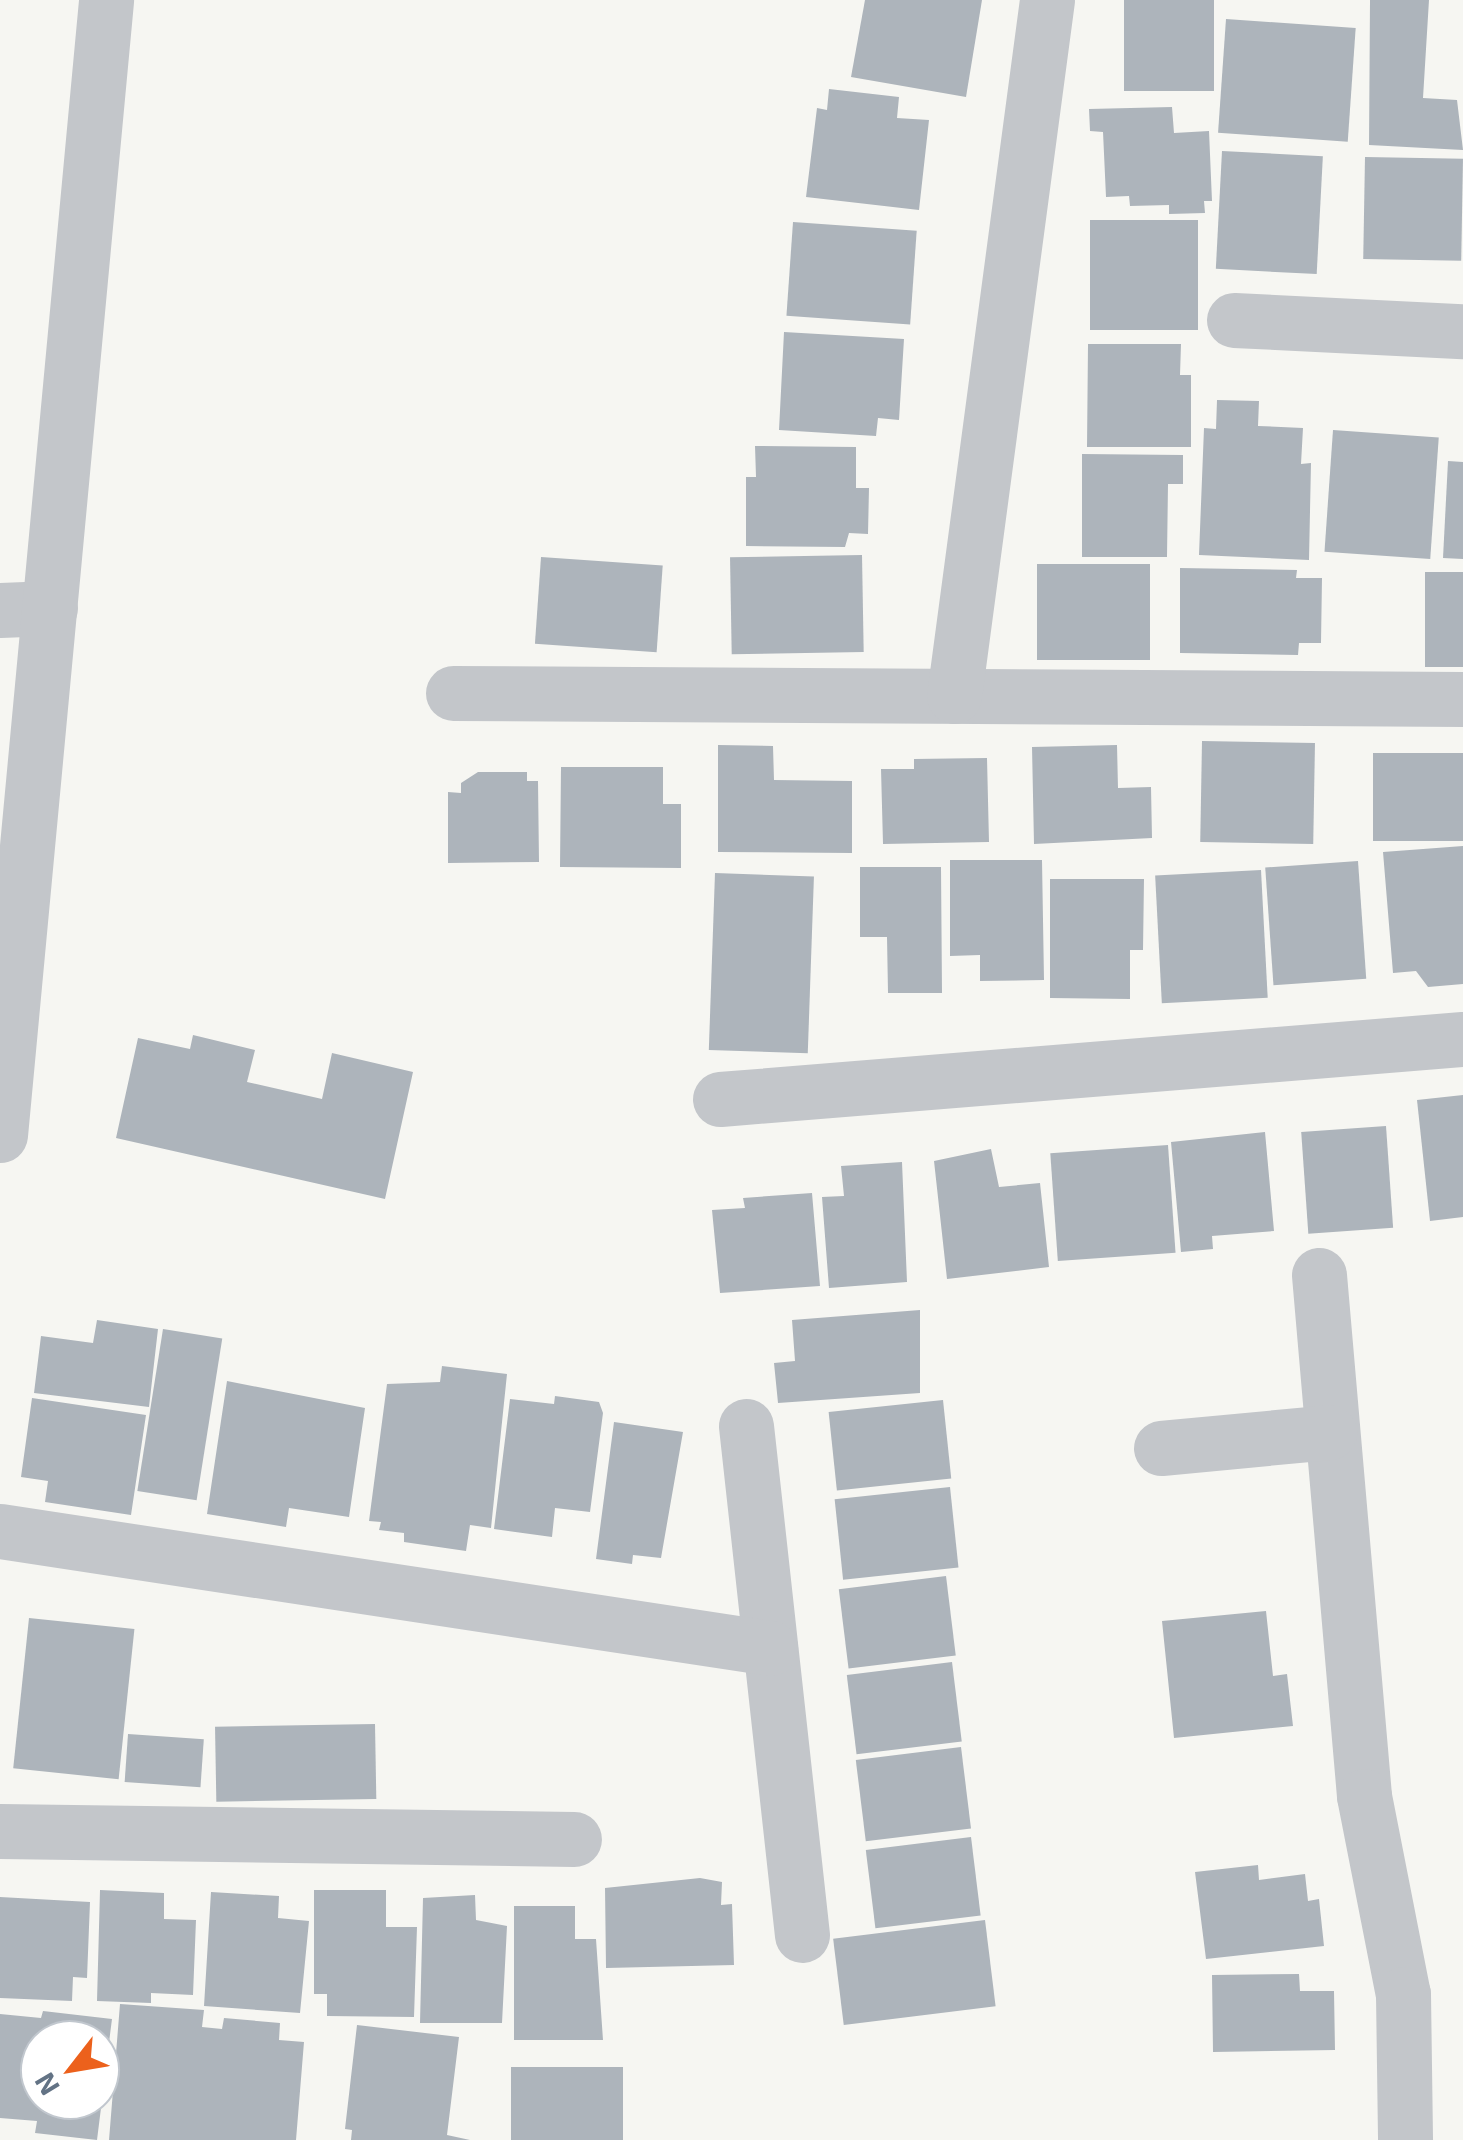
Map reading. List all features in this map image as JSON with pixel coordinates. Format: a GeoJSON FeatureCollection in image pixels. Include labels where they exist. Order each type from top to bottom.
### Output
{"type":"FeatureCollection","features":[{"type":"Feature","properties":{"kind":"street"},"geometry":{"type":"LineString","coordinates":[[0,1135],[25,609],[106,0]]}},
{"type":"Feature","properties":{"kind":"street"},"geometry":{"type":"LineString","coordinates":[[954,696],[1047,0]]}},
{"type":"Feature","properties":{"kind":"street"},"geometry":{"type":"LineString","coordinates":[[1234,320],[1463,331]]}},
{"type":"Feature","properties":{"kind":"street"},"geometry":{"type":"LineString","coordinates":[[453,693],[1463,699]]}},
{"type":"Feature","properties":{"kind":"street"},"geometry":{"type":"LineString","coordinates":[[720,1099],[1463,1038]]}},
{"type":"Feature","properties":{"kind":"street"},"geometry":{"type":"LineString","coordinates":[[1319,1274],[1329,1432],[1364,1796],[1403,1994],[1405,2140]]}},
{"type":"Feature","properties":{"kind":"street"},"geometry":{"type":"LineString","coordinates":[[746,1426],[802,1935]]}},
{"type":"Feature","properties":{"kind":"street"},"geometry":{"type":"LineString","coordinates":[[1161,1448],[1329,1432]]}},
{"type":"Feature","properties":{"kind":"street"},"geometry":{"type":"LineString","coordinates":[[0,1531],[770,1648]]}},
{"type":"Feature","properties":{"kind":"street"},"geometry":{"type":"LineString","coordinates":[[0,1831],[574,1839]]}},
{"type":"Feature","properties":{"kind":"building"},"geometry":{"type":"Polygon","coordinates":[[[865,0],[982,0],[966,97],[851,77],[865,0]]]}},
{"type":"Feature","properties":{"kind":"building"},"geometry":{"type":"Polygon","coordinates":[[[1124,0],[1214,0],[1214,91],[1124,91],[1124,0]]]}},
{"type":"Feature","properties":{"kind":"building"},"geometry":{"type":"Polygon","coordinates":[[[1370,0],[1429,0],[1423,98],[1457,100],[1463,150],[1369,145],[1370,0]]]}},
{"type":"Feature","properties":{"kind":"building"},"geometry":{"type":"Polygon","coordinates":[[[1226,19],[1356,28],[1348,142],[1218,133],[1226,19]]]}},
{"type":"Feature","properties":{"kind":"building"},"geometry":{"type":"Polygon","coordinates":[[[829,89],[899,97],[897,118],[929,120],[919,210],[806,197],[817,108],[827,110],[829,89]]]}},
{"type":"Feature","properties":{"kind":"building"},"geometry":{"type":"Polygon","coordinates":[[[1172,107],[1174,133],[1209,131],[1212,201],[1204,201],[1205,213],[1169,214],[1169,205],[1130,206],[1129,196],[1106,197],[1103,132],[1090,131],[1089,109],[1172,107]]]}},
{"type":"Feature","properties":{"kind":"building"},"geometry":{"type":"Polygon","coordinates":[[[1222,151],[1323,156],[1317,274],[1216,269],[1222,151]]]}},
{"type":"Feature","properties":{"kind":"building"},"geometry":{"type":"Polygon","coordinates":[[[1365,157],[1463,159],[1461,261],[1363,259],[1365,157]]]}},
{"type":"Feature","properties":{"kind":"building"},"geometry":{"type":"Polygon","coordinates":[[[1090,220],[1198,220],[1198,330],[1090,330],[1090,220]]]}},
{"type":"Feature","properties":{"kind":"building"},"geometry":{"type":"Polygon","coordinates":[[[793,222],[917,231],[910,324],[786,316],[793,222]]]}},
{"type":"Feature","properties":{"kind":"building"},"geometry":{"type":"Polygon","coordinates":[[[784,332],[904,339],[899,420],[878,418],[876,436],[779,430],[784,332]]]}},
{"type":"Feature","properties":{"kind":"building"},"geometry":{"type":"Polygon","coordinates":[[[1088,344],[1181,344],[1180,375],[1191,375],[1191,447],[1087,447],[1088,344]]]}},
{"type":"Feature","properties":{"kind":"building"},"geometry":{"type":"Polygon","coordinates":[[[1217,400],[1259,401],[1258,426],[1303,428],[1301,464],[1311,463],[1309,560],[1199,555],[1204,428],[1216,429],[1217,400]]]}},
{"type":"Feature","properties":{"kind":"building"},"geometry":{"type":"Polygon","coordinates":[[[1333,430],[1439,437],[1430,559],[1324,552],[1333,430]]]}},
{"type":"Feature","properties":{"kind":"building"},"geometry":{"type":"Polygon","coordinates":[[[755,446],[856,447],[856,488],[869,488],[868,534],[849,533],[845,547],[746,546],[746,477],[756,477],[755,446]]]}},
{"type":"Feature","properties":{"kind":"building"},"geometry":{"type":"Polygon","coordinates":[[[1082,454],[1183,455],[1183,484],[1168,484],[1167,557],[1082,557],[1082,454]]]}},
{"type":"Feature","properties":{"kind":"building"},"geometry":{"type":"Polygon","coordinates":[[[1448,461],[1463,462],[1463,559],[1443,558],[1448,461]]]}},
{"type":"Feature","properties":{"kind":"building"},"geometry":{"type":"Polygon","coordinates":[[[862,555],[864,652],[732,654],[730,557],[862,555]]]}},
{"type":"Feature","properties":{"kind":"building"},"geometry":{"type":"Polygon","coordinates":[[[541,557],[663,566],[657,652],[535,644],[541,557]]]}},
{"type":"Feature","properties":{"kind":"building"},"geometry":{"type":"Polygon","coordinates":[[[1037,564],[1150,564],[1150,660],[1037,660],[1037,564]]]}},
{"type":"Feature","properties":{"kind":"building"},"geometry":{"type":"Polygon","coordinates":[[[1180,568],[1297,570],[1296,578],[1322,578],[1321,643],[1299,643],[1298,655],[1180,653],[1180,568]]]}},
{"type":"Feature","properties":{"kind":"building"},"geometry":{"type":"Polygon","coordinates":[[[1425,572],[1463,572],[1463,667],[1425,667],[1425,572]]]}},
{"type":"Feature","properties":{"kind":"building"},"geometry":{"type":"Polygon","coordinates":[[[1202,741],[1315,743],[1313,844],[1200,842],[1202,741]]]}},
{"type":"Feature","properties":{"kind":"building"},"geometry":{"type":"Polygon","coordinates":[[[718,745],[773,746],[774,780],[852,781],[852,853],[718,852],[718,745]]]}},
{"type":"Feature","properties":{"kind":"building"},"geometry":{"type":"Polygon","coordinates":[[[1117,745],[1118,788],[1151,787],[1152,838],[1034,844],[1032,747],[1117,745]]]}},
{"type":"Feature","properties":{"kind":"building"},"geometry":{"type":"Polygon","coordinates":[[[1373,753],[1463,753],[1463,841],[1373,841],[1373,753]]]}},
{"type":"Feature","properties":{"kind":"building"},"geometry":{"type":"Polygon","coordinates":[[[987,758],[989,842],[883,844],[881,769],[914,769],[914,759],[987,758]]]}},
{"type":"Feature","properties":{"kind":"building"},"geometry":{"type":"Polygon","coordinates":[[[561,767],[663,767],[663,804],[681,804],[681,868],[560,867],[561,767]]]}},
{"type":"Feature","properties":{"kind":"building"},"geometry":{"type":"Polygon","coordinates":[[[478,772],[527,772],[527,781],[538,781],[539,862],[448,863],[448,792],[461,793],[461,783],[478,772]]]}},
{"type":"Feature","properties":{"kind":"building"},"geometry":{"type":"Polygon","coordinates":[[[1463,846],[1463,984],[1428,987],[1416,971],[1393,973],[1383,852],[1463,846]]]}},
{"type":"Feature","properties":{"kind":"building"},"geometry":{"type":"Polygon","coordinates":[[[950,860],[1042,860],[1044,980],[980,981],[980,955],[950,956],[950,860]]]}},
{"type":"Feature","properties":{"kind":"building"},"geometry":{"type":"Polygon","coordinates":[[[1358,861],[1366,979],[1273,985],[1265,867],[1358,861]]]}},
{"type":"Feature","properties":{"kind":"building"},"geometry":{"type":"Polygon","coordinates":[[[860,867],[941,867],[942,993],[888,993],[887,937],[860,937],[860,867]]]}},
{"type":"Feature","properties":{"kind":"building"},"geometry":{"type":"Polygon","coordinates":[[[1261,870],[1268,998],[1162,1003],[1155,876],[1261,870]]]}},
{"type":"Feature","properties":{"kind":"building"},"geometry":{"type":"Polygon","coordinates":[[[715,873],[814,876],[808,1053],[709,1050],[715,873]]]}},
{"type":"Feature","properties":{"kind":"building"},"geometry":{"type":"Polygon","coordinates":[[[1050,879],[1144,879],[1143,950],[1130,950],[1130,999],[1050,998],[1050,879]]]}},
{"type":"Feature","properties":{"kind":"building"},"geometry":{"type":"Polygon","coordinates":[[[193,1035],[255,1050],[247,1082],[322,1099],[332,1053],[413,1072],[385,1199],[116,1138],[138,1038],[190,1049],[193,1035]]]}},
{"type":"Feature","properties":{"kind":"building"},"geometry":{"type":"Polygon","coordinates":[[[1463,1095],[1463,1217],[1430,1221],[1417,1100],[1463,1095]]]}},
{"type":"Feature","properties":{"kind":"building"},"geometry":{"type":"Polygon","coordinates":[[[1386,1126],[1393,1228],[1308,1234],[1301,1132],[1386,1126]]]}},
{"type":"Feature","properties":{"kind":"building"},"geometry":{"type":"Polygon","coordinates":[[[1265,1132],[1274,1231],[1212,1236],[1213,1249],[1181,1252],[1171,1142],[1265,1132]]]}},
{"type":"Feature","properties":{"kind":"building"},"geometry":{"type":"Polygon","coordinates":[[[1168,1145],[1176,1253],[1058,1261],[1050,1153],[1168,1145]]]}},
{"type":"Feature","properties":{"kind":"building"},"geometry":{"type":"Polygon","coordinates":[[[991,1149],[999,1187],[1040,1183],[1049,1267],[947,1279],[934,1161],[991,1149]]]}},
{"type":"Feature","properties":{"kind":"building"},"geometry":{"type":"Polygon","coordinates":[[[902,1162],[907,1282],[829,1288],[822,1197],[844,1196],[841,1166],[902,1162]]]}},
{"type":"Feature","properties":{"kind":"building"},"geometry":{"type":"Polygon","coordinates":[[[812,1193],[820,1286],[720,1293],[712,1210],[745,1208],[743,1198],[812,1193]]]}},
{"type":"Feature","properties":{"kind":"building"},"geometry":{"type":"Polygon","coordinates":[[[920,1310],[920,1393],[778,1403],[774,1363],[795,1361],[792,1320],[920,1310]]]}},
{"type":"Feature","properties":{"kind":"building"},"geometry":{"type":"Polygon","coordinates":[[[97,1320],[158,1329],[149,1407],[34,1393],[41,1336],[93,1343],[97,1320]]]}},
{"type":"Feature","properties":{"kind":"building"},"geometry":{"type":"Polygon","coordinates":[[[163,1329],[222,1338],[197,1500],[137,1491],[163,1329]]]}},
{"type":"Feature","properties":{"kind":"building"},"geometry":{"type":"Polygon","coordinates":[[[442,1366],[507,1374],[491,1528],[470,1525],[466,1551],[404,1542],[404,1533],[379,1530],[381,1522],[369,1521],[387,1384],[440,1382],[442,1366]]]}},
{"type":"Feature","properties":{"kind":"building"},"geometry":{"type":"Polygon","coordinates":[[[227,1381],[365,1408],[349,1517],[289,1508],[286,1527],[207,1514],[227,1381]]]}},
{"type":"Feature","properties":{"kind":"building"},"geometry":{"type":"Polygon","coordinates":[[[555,1396],[599,1402],[603,1413],[590,1512],[555,1508],[552,1537],[494,1529],[510,1399],[554,1404],[555,1396]]]}},
{"type":"Feature","properties":{"kind":"building"},"geometry":{"type":"Polygon","coordinates":[[[32,1398],[146,1415],[131,1515],[45,1502],[48,1481],[21,1477],[32,1398]]]}},
{"type":"Feature","properties":{"kind":"building"},"geometry":{"type":"Polygon","coordinates":[[[943,1400],[951,1479],[837,1491],[829,1412],[943,1400]]]}},
{"type":"Feature","properties":{"kind":"building"},"geometry":{"type":"Polygon","coordinates":[[[614,1422],[683,1432],[661,1558],[633,1555],[632,1564],[596,1559],[614,1422]]]}},
{"type":"Feature","properties":{"kind":"building"},"geometry":{"type":"Polygon","coordinates":[[[950,1487],[958,1568],[843,1580],[835,1499],[950,1487]]]}},
{"type":"Feature","properties":{"kind":"building"},"geometry":{"type":"Polygon","coordinates":[[[946,1576],[956,1655],[849,1669],[839,1589],[946,1576]]]}},
{"type":"Feature","properties":{"kind":"building"},"geometry":{"type":"Polygon","coordinates":[[[1266,1611],[1273,1676],[1287,1674],[1293,1726],[1174,1738],[1162,1621],[1266,1611]]]}},
{"type":"Feature","properties":{"kind":"building"},"geometry":{"type":"Polygon","coordinates":[[[29,1618],[134,1629],[119,1779],[13,1768],[29,1618]]]}},
{"type":"Feature","properties":{"kind":"building"},"geometry":{"type":"Polygon","coordinates":[[[952,1662],[962,1741],[857,1754],[847,1675],[952,1662]]]}},
{"type":"Feature","properties":{"kind":"building"},"geometry":{"type":"Polygon","coordinates":[[[375,1724],[376,1799],[216,1802],[215,1727],[375,1724]]]}},
{"type":"Feature","properties":{"kind":"building"},"geometry":{"type":"Polygon","coordinates":[[[128,1734],[204,1739],[200,1787],[125,1782],[128,1734]]]}},
{"type":"Feature","properties":{"kind":"building"},"geometry":{"type":"Polygon","coordinates":[[[961,1747],[971,1828],[866,1841],[856,1760],[961,1747]]]}},
{"type":"Feature","properties":{"kind":"building"},"geometry":{"type":"Polygon","coordinates":[[[971,1837],[981,1915],[875,1928],[866,1850],[971,1837]]]}},
{"type":"Feature","properties":{"kind":"building"},"geometry":{"type":"Polygon","coordinates":[[[1258,1865],[1259,1880],[1305,1874],[1308,1901],[1319,1899],[1324,1946],[1206,1959],[1195,1872],[1258,1865]]]}},
{"type":"Feature","properties":{"kind":"building"},"geometry":{"type":"Polygon","coordinates":[[[700,1878],[722,1882],[721,1905],[732,1904],[734,1965],[606,1968],[605,1888],[700,1878]]]}},
{"type":"Feature","properties":{"kind":"building"},"geometry":{"type":"Polygon","coordinates":[[[100,1890],[164,1893],[164,1919],[196,1920],[193,1995],[151,1993],[151,2003],[97,2001],[100,1890]]]}},
{"type":"Feature","properties":{"kind":"building"},"geometry":{"type":"Polygon","coordinates":[[[314,1890],[386,1890],[386,1927],[417,1927],[414,2017],[327,2016],[327,1994],[314,1994],[314,1890]]]}},
{"type":"Feature","properties":{"kind":"building"},"geometry":{"type":"Polygon","coordinates":[[[211,1892],[279,1896],[278,1918],[309,1921],[300,2013],[204,2006],[211,1892]]]}},
{"type":"Feature","properties":{"kind":"building"},"geometry":{"type":"Polygon","coordinates":[[[475,1895],[476,1920],[507,1926],[502,2023],[420,2023],[423,1898],[475,1895]]]}},
{"type":"Feature","properties":{"kind":"building"},"geometry":{"type":"Polygon","coordinates":[[[0,1897],[90,1902],[87,1978],[73,1977],[72,2001],[0,1998],[0,1897]]]}},
{"type":"Feature","properties":{"kind":"building"},"geometry":{"type":"Polygon","coordinates":[[[514,1906],[575,1906],[575,1939],[596,1939],[603,2040],[514,2040],[514,1906]]]}},
{"type":"Feature","properties":{"kind":"building"},"geometry":{"type":"Polygon","coordinates":[[[985,1920],[996,2006],[844,2025],[833,1939],[985,1920]]]}},
{"type":"Feature","properties":{"kind":"building"},"geometry":{"type":"Polygon","coordinates":[[[1299,1974],[1300,1991],[1334,1991],[1335,2050],[1213,2052],[1212,1975],[1299,1974]]]}},
{"type":"Feature","properties":{"kind":"building"},"geometry":{"type":"Polygon","coordinates":[[[120,2004],[204,2010],[202,2027],[222,2029],[224,2018],[280,2023],[279,2040],[304,2042],[296,2140],[109,2140],[111,2120],[120,2120],[120,2004]]]}},
{"type":"Feature","properties":{"kind":"building"},"geometry":{"type":"Polygon","coordinates":[[[43,2011],[112,2019],[20,2020],[20,2120],[0,2118],[0,2014],[41,2018],[43,2011]]]}},
{"type":"Feature","properties":{"kind":"building"},"geometry":{"type":"Polygon","coordinates":[[[357,2025],[459,2037],[447,2135],[470,2140],[351,2140],[352,2130],[345,2129],[357,2025]]]}},
{"type":"Feature","properties":{"kind":"building"},"geometry":{"type":"Polygon","coordinates":[[[511,2067],[623,2067],[623,2140],[511,2140],[511,2067]]]}},
{"type":"Feature","properties":{"kind":"building"},"geometry":{"type":"Polygon","coordinates":[[[25,2120],[100,2120],[97,2140],[35,2133],[37,2121],[25,2120]]]}}]}
